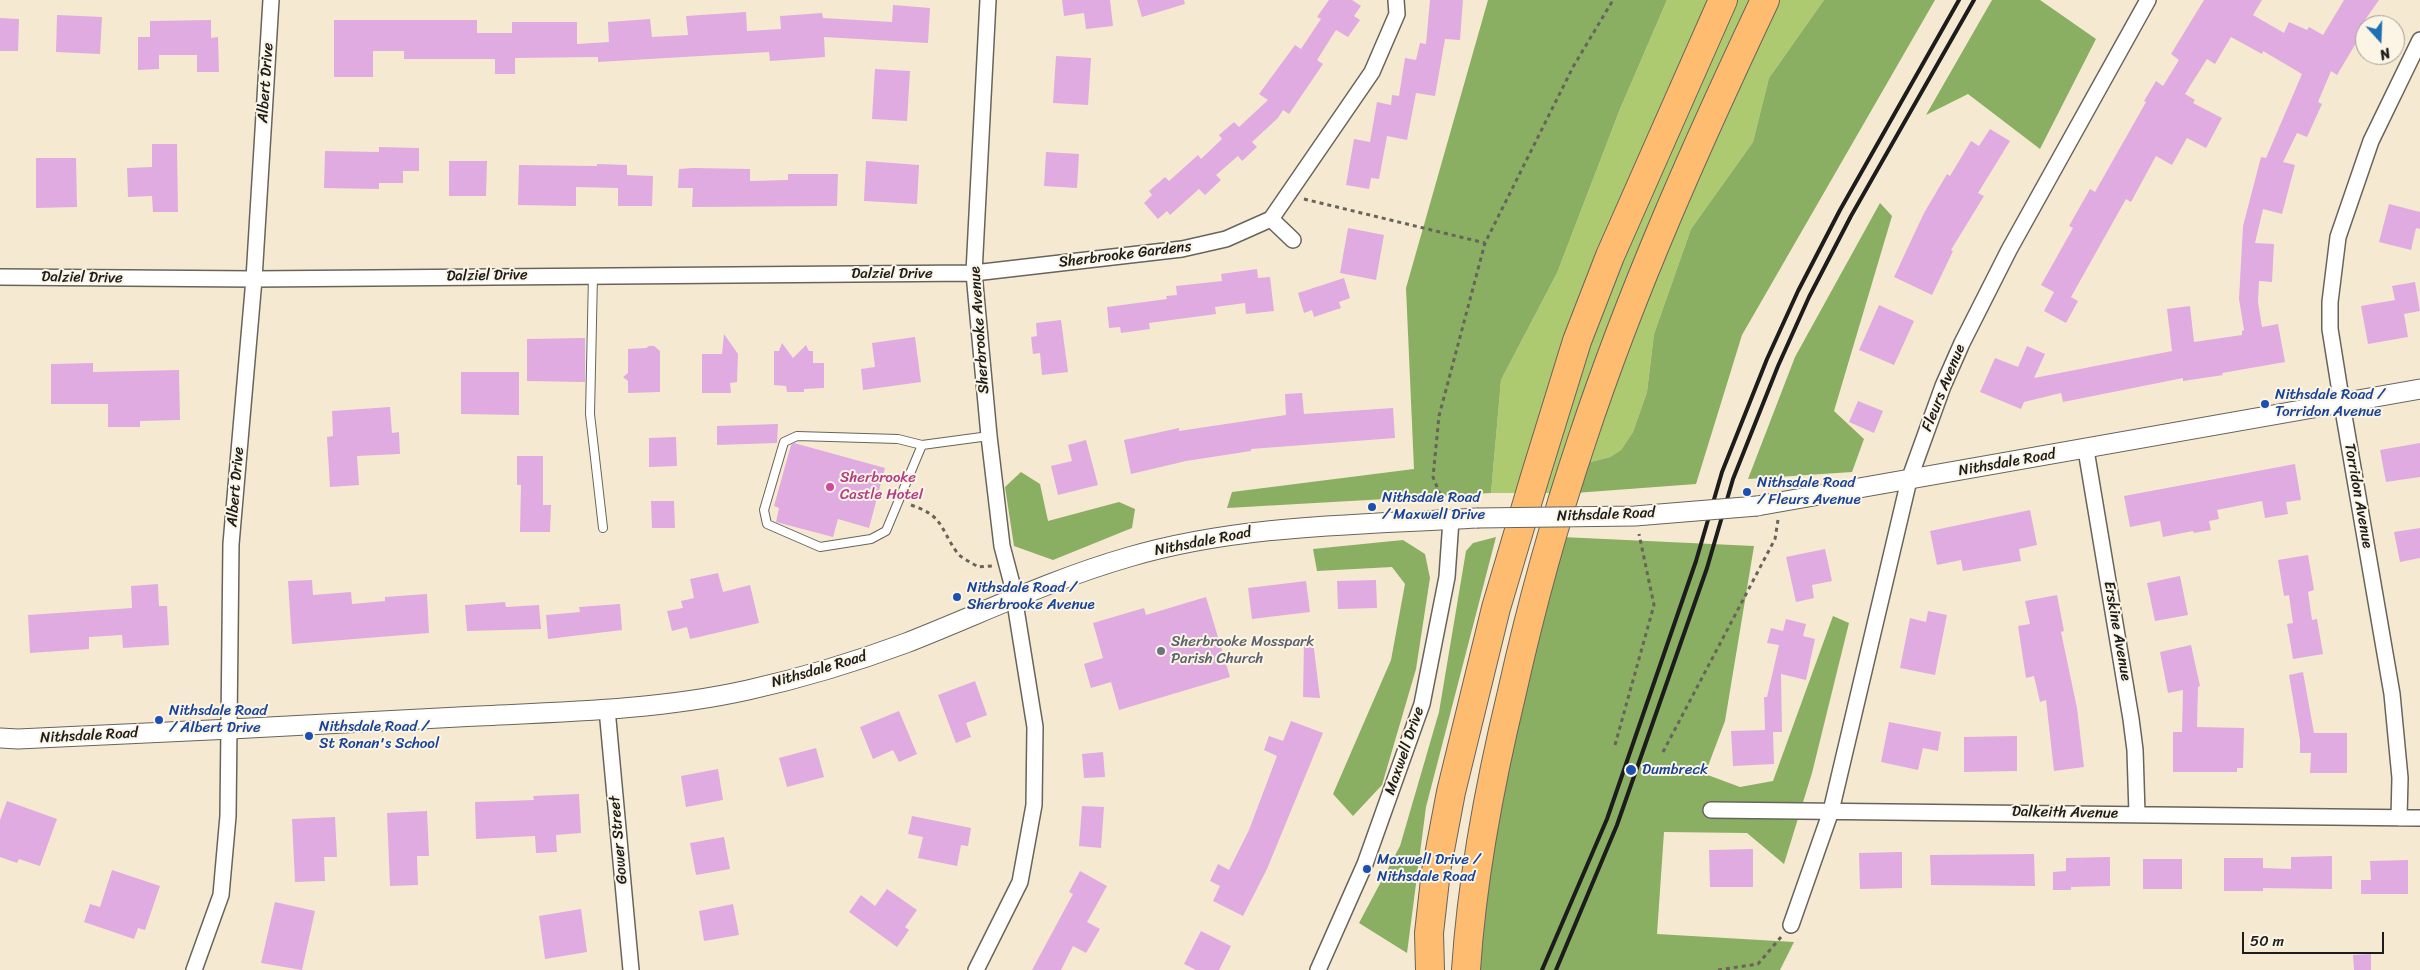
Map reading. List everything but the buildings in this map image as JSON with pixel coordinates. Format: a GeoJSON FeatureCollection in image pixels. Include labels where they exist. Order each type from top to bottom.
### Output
{"type":"FeatureCollection","features":[{"type":"Feature","properties":{"kind":"highway"},"geometry":{"type":"LineString","coordinates":[[1430,970],[1429,933],[1436,871],[1451,792],[1496,608],[1534,480],[1577,340],[1604,273],[1723,0]]}},
{"type":"Feature","properties":{"kind":"highway"},"geometry":{"type":"LineString","coordinates":[[1466,970],[1486,814],[1507,712],[1545,561],[1598,393],[1669,212],[1765,0]]}},
{"type":"Feature","properties":{"kind":"highway"},"geometry":{"type":"LineString","coordinates":[[1669,212],[1778,0]]}},
{"type":"Feature","properties":{"kind":"street","name":"Albert Drive"},"geometry":{"type":"LineString","coordinates":[[194,970],[221,895],[228,816],[231,730],[231,544],[254,279],[271,0]]}},
{"type":"Feature","properties":{"kind":"street","name":"Sherbrooke Avenue"},"geometry":{"type":"LineString","coordinates":[[976,970],[1020,882],[1034,805],[1035,727],[1014,598],[1006,564],[989,436],[974,273],[988,0]]}},
{"type":"Feature","properties":{"kind":"street"},"geometry":{"type":"LineString","coordinates":[[1293,240],[1271,219],[1372,72],[1396,14],[1396,0]]}},
{"type":"Feature","properties":{"kind":"street","name":"Fleurs Avenue"},"geometry":{"type":"LineString","coordinates":[[1791,925],[1831,811],[1909,480],[1962,342],[2009,250],[2148,0]]}},
{"type":"Feature","properties":{"kind":"street","name":"Torridon Avenue"},"geometry":{"type":"LineString","coordinates":[[2399,818],[2400,778],[2392,694],[2330,329],[2330,302],[2338,237],[2372,141],[2420,40]]}},
{"type":"Feature","properties":{"kind":"street","name":"Sherbrooke Gardens"},"geometry":{"type":"LineString","coordinates":[[974,273],[1182,249],[1226,240],[1271,219]]}},
{"type":"Feature","properties":{"kind":"street","name":"Dalziel Drive"},"geometry":{"type":"LineString","coordinates":[[0,277],[254,279],[974,273]]}},
{"type":"Feature","properties":{"kind":"street","name":"Nithsdale Road"},"geometry":{"type":"LineString","coordinates":[[0,738],[18,739],[231,730],[607,710],[648,706],[746,691],[847,664],[905,643],[1014,598],[1130,557],[1234,533],[1477,518],[1635,516],[1757,506],[2086,450],[2420,390]]}},
{"type":"Feature","properties":{"kind":"street","name":"Erskine Avenue"},"geometry":{"type":"LineString","coordinates":[[2086,450],[2131,719],[2135,750],[2137,814]]}},
{"type":"Feature","properties":{"kind":"street","name":"Maxwell Drive"},"geometry":{"type":"LineString","coordinates":[[1318,970],[1365,864],[1422,704],[1447,577],[1451,520]]}},
{"type":"Feature","properties":{"kind":"street","name":"Gower Street"},"geometry":{"type":"LineString","coordinates":[[607,710],[631,970]]}},
{"type":"Feature","properties":{"kind":"street","name":"Dalkeith Avenue"},"geometry":{"type":"LineString","coordinates":[[1711,810],[2420,818]]}},
{"type":"Feature","properties":{"kind":"lane"},"geometry":{"type":"LineString","coordinates":[[593,275],[590,414],[603,528]]}},
{"type":"Feature","properties":{"kind":"lane"},"geometry":{"type":"LineString","coordinates":[[922,445],[886,531],[871,539],[820,547],[767,524],[764,510],[784,442],[797,436],[898,439],[922,445],[989,436]]}},
{"type":"Feature","properties":{"kind":"path"},"geometry":{"type":"LineString","coordinates":[[1451,520],[1433,477],[1439,416],[1485,243],[1573,67],[1613,0]]}},
{"type":"Feature","properties":{"kind":"path"},"geometry":{"type":"LineString","coordinates":[[1287,195],[1485,243]]}},
{"type":"Feature","properties":{"kind":"path"},"geometry":{"type":"LineString","coordinates":[[898,501],[928,511],[943,526],[957,553],[978,567],[1006,564]]}},
{"type":"Feature","properties":{"kind":"path"},"geometry":{"type":"LineString","coordinates":[[1663,752],[1775,539],[1778,517]]}},
{"type":"Feature","properties":{"kind":"path"},"geometry":{"type":"LineString","coordinates":[[1615,745],[1654,605],[1638,531]]}},
{"type":"Feature","properties":{"kind":"path"},"geometry":{"type":"LineString","coordinates":[[1718,970],[1758,964],[1791,925]]}},
{"type":"Feature","properties":{"kind":"path"},"geometry":{"type":"LineString","coordinates":[[1751,965],[1752,970]]}},
{"type":"Feature","properties":{"kind":"green space"},"geometry":{"type":"Polygon","coordinates":[[[1488,0],[1667,0],[1620,109],[1557,273],[1501,380],[1491,493],[1227,508],[1232,492],[1414,469],[1406,288],[1488,0]]]}},
{"type":"Feature","properties":{"kind":"green space"},"geometry":{"type":"Polygon","coordinates":[[[1667,0],[1824,0],[1769,78],[1753,142],[1691,229],[1654,334],[1647,392],[1633,432],[1621,450],[1610,457],[1587,463],[1575,493],[1491,493],[1501,380],[1557,273],[1620,109],[1667,0]]]}},
{"type":"Feature","properties":{"kind":"green space"},"geometry":{"type":"Polygon","coordinates":[[[1824,0],[1935,0],[1742,335],[1696,484],[1575,493],[1587,463],[1610,457],[1621,450],[1633,432],[1647,392],[1654,334],[1691,229],[1753,142],[1769,78],[1824,0]]]}},
{"type":"Feature","properties":{"kind":"green space"},"geometry":{"type":"Polygon","coordinates":[[[1992,0],[2040,0],[2096,39],[2040,149],[1968,94],[1926,115],[1992,0]]]}},
{"type":"Feature","properties":{"kind":"green space"},"geometry":{"type":"Polygon","coordinates":[[[1880,203],[1892,216],[1834,411],[1864,439],[1852,472],[1748,479],[1795,357],[1880,203]]]}},
{"type":"Feature","properties":{"kind":"green space"},"geometry":{"type":"Polygon","coordinates":[[[1021,472],[1040,484],[1048,521],[1119,502],[1135,509],[1132,528],[1053,560],[1014,546],[1005,487],[1021,472]]]}},
{"type":"Feature","properties":{"kind":"green space"},"geometry":{"type":"Polygon","coordinates":[[[1496,537],[1426,807],[1407,953],[1359,923],[1400,846],[1439,712],[1466,551],[1473,543],[1496,537]]]}},
{"type":"Feature","properties":{"kind":"green space"},"geometry":{"type":"Polygon","coordinates":[[[1562,537],[1754,546],[1725,721],[1705,774],[1740,787],[1773,781],[1833,616],[1849,623],[1812,773],[1784,864],[1747,833],[1664,832],[1657,934],[1794,942],[1780,970],[1477,970],[1505,749],[1562,537]]]}},
{"type":"Feature","properties":{"kind":"green space"},"geometry":{"type":"Polygon","coordinates":[[[1403,540],[1425,554],[1430,578],[1416,669],[1382,785],[1353,816],[1333,794],[1391,660],[1405,584],[1392,567],[1317,571],[1313,549],[1403,540]]]}},
{"type":"Feature","properties":{"kind":"railway"},"geometry":{"type":"LineString","coordinates":[[1542,970],[1607,819],[1696,561],[1722,472],[1767,359],[1798,291],[1840,210],[1959,0]]}},
{"type":"Feature","properties":{"kind":"railway"},"geometry":{"type":"LineString","coordinates":[[1556,970],[1617,825],[1707,568],[1733,479],[1778,366],[1809,297],[1851,216],[1974,0]]}},
{"type":"Feature","properties":{"kind":"place","name":"Nithsdale Road / Torridon Avenue"},"geometry":{"type":"Point","coordinates":[2265,404]}},
{"type":"Feature","properties":{"kind":"place","name":"Sherbrooke Castle Hotel"},"geometry":{"type":"Point","coordinates":[830,487]}},
{"type":"Feature","properties":{"kind":"place","name":"Nithsdale Road / Fleurs Avenue"},"geometry":{"type":"Point","coordinates":[1747,492]}},
{"type":"Feature","properties":{"kind":"place","name":"Nithsdale Road / Maxwell Drive"},"geometry":{"type":"Point","coordinates":[1372,507]}},
{"type":"Feature","properties":{"kind":"place","name":"Nithsdale Road / Sherbrooke Avenue"},"geometry":{"type":"Point","coordinates":[957,597]}},
{"type":"Feature","properties":{"kind":"place","name":"Sherbrooke Mosspark Parish Church"},"geometry":{"type":"Point","coordinates":[1161,651]}},
{"type":"Feature","properties":{"kind":"place","name":"Nithsdale Road / Albert Drive"},"geometry":{"type":"Point","coordinates":[159,720]}},
{"type":"Feature","properties":{"kind":"place","name":"Nithsdale Road / St Ronan's School"},"geometry":{"type":"Point","coordinates":[309,736]}},
{"type":"Feature","properties":{"kind":"place","name":"Dumbreck"},"geometry":{"type":"Point","coordinates":[1631,770]}},
{"type":"Feature","properties":{"kind":"place","name":"Maxwell Drive / Nithsdale Road"},"geometry":{"type":"Point","coordinates":[1367,869]}}]}
